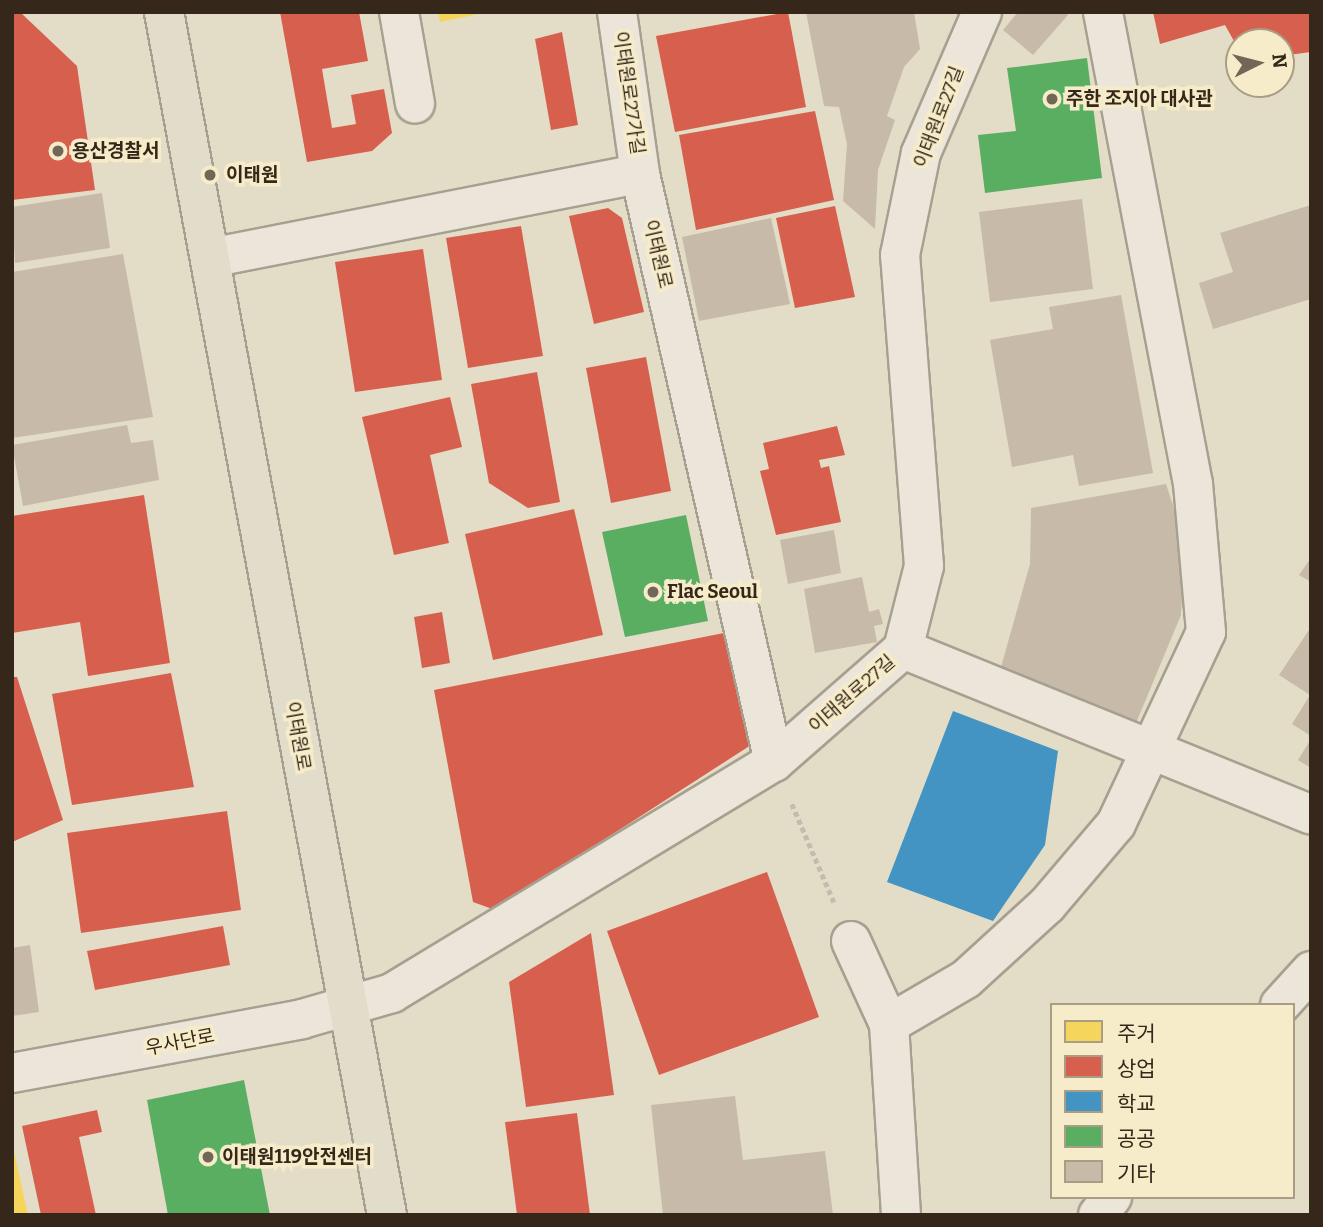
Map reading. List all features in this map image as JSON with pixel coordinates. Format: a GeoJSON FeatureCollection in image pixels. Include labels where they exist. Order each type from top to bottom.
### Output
{"type":"FeatureCollection","features":[{"type":"Feature","properties":{"kind":"main road","name":"이태원로"},"geometry":{"type":"LineString","coordinates":[[164,12],[387,1215]]}},
{"type":"Feature","properties":{"kind":"street"},"geometry":{"type":"LineString","coordinates":[[399,12],[415,104]]}},
{"type":"Feature","properties":{"kind":"street","name":"이태원로27가길"},"geometry":{"type":"LineString","coordinates":[[617,12],[640,174]]}},
{"type":"Feature","properties":{"kind":"street","name":"이태원로27길"},"geometry":{"type":"LineString","coordinates":[[347,1007],[392,993],[774,762],[903,649],[924,566],[900,255],[921,153],[982,12]]}},
{"type":"Feature","properties":{"kind":"street"},"geometry":{"type":"LineString","coordinates":[[889,1024],[966,979],[1047,905],[1116,824],[1153,751],[1206,632],[1193,484],[1103,12]]}},
{"type":"Feature","properties":{"kind":"street"},"geometry":{"type":"LineString","coordinates":[[210,258],[640,174]]}},
{"type":"Feature","properties":{"kind":"street","name":"이태원로"},"geometry":{"type":"LineString","coordinates":[[640,174],[774,762]]}},
{"type":"Feature","properties":{"kind":"street"},"geometry":{"type":"LineString","coordinates":[[903,649],[1311,815]]}},
{"type":"Feature","properties":{"kind":"street"},"geometry":{"type":"LineString","coordinates":[[851,941],[889,1024],[901,1215]]}},
{"type":"Feature","properties":{"kind":"street"},"geometry":{"type":"LineString","coordinates":[[1282,1003],[1311,971]]}},
{"type":"Feature","properties":{"kind":"street","name":"우사단로"},"geometry":{"type":"LineString","coordinates":[[12,1073],[347,1007]]}},
{"type":"Feature","properties":{"kind":"street"},"geometry":{"type":"LineString","coordinates":[[1098,1215],[1110,1199]]}},
{"type":"Feature","properties":{"kind":"path"},"geometry":{"type":"LineString","coordinates":[[774,762],[851,941]]}},
{"type":"Feature","properties":{"kind":"building: 주거"},"geometry":{"type":"Polygon","coordinates":[[[438,12],[483,12],[483,13],[440,22],[438,12]]]}},
{"type":"Feature","properties":{"kind":"building: 주거"},"geometry":{"type":"Polygon","coordinates":[[[13,1147],[28,1215],[12,1215],[13,1147]]]}},
{"type":"Feature","properties":{"kind":"building: 상업"},"geometry":{"type":"Polygon","coordinates":[[[12,12],[20,12],[77,66],[95,190],[12,200],[12,12]]]}},
{"type":"Feature","properties":{"kind":"building: 상업"},"geometry":{"type":"Polygon","coordinates":[[[280,12],[359,12],[368,61],[322,69],[332,128],[356,124],[351,95],[384,89],[392,133],[372,151],[307,162],[280,12]]]}},
{"type":"Feature","properties":{"kind":"building: 상업"},"geometry":{"type":"Polygon","coordinates":[[[788,12],[806,107],[675,132],[656,36],[788,12]]]}},
{"type":"Feature","properties":{"kind":"building: 상업"},"geometry":{"type":"Polygon","coordinates":[[[1153,12],[1311,12],[1311,52],[1295,54],[1295,28],[1227,28],[1225,25],[1160,44],[1153,12]]]}},
{"type":"Feature","properties":{"kind":"building: 상업"},"geometry":{"type":"Polygon","coordinates":[[[562,32],[578,125],[551,130],[535,39],[562,32]]]}},
{"type":"Feature","properties":{"kind":"building: 상업"},"geometry":{"type":"Polygon","coordinates":[[[815,111],[834,200],[696,230],[679,135],[815,111]]]}},
{"type":"Feature","properties":{"kind":"building: 상업"},"geometry":{"type":"Polygon","coordinates":[[[835,206],[855,297],[795,308],[776,218],[835,206]]]}},
{"type":"Feature","properties":{"kind":"building: 상업"},"geometry":{"type":"Polygon","coordinates":[[[608,208],[622,218],[644,312],[594,324],[569,216],[608,208]]]}},
{"type":"Feature","properties":{"kind":"building: 상업"},"geometry":{"type":"Polygon","coordinates":[[[521,226],[543,356],[468,368],[446,238],[521,226]]]}},
{"type":"Feature","properties":{"kind":"building: 상업"},"geometry":{"type":"Polygon","coordinates":[[[423,249],[442,380],[355,392],[335,262],[423,249]]]}},
{"type":"Feature","properties":{"kind":"building: 상업"},"geometry":{"type":"Polygon","coordinates":[[[646,357],[671,491],[611,503],[586,368],[646,357]]]}},
{"type":"Feature","properties":{"kind":"building: 상업"},"geometry":{"type":"Polygon","coordinates":[[[537,372],[560,502],[528,508],[489,483],[471,384],[537,372]]]}},
{"type":"Feature","properties":{"kind":"building: 상업"},"geometry":{"type":"Polygon","coordinates":[[[450,397],[462,447],[430,455],[449,543],[394,555],[362,417],[450,397]]]}},
{"type":"Feature","properties":{"kind":"building: 상업"},"geometry":{"type":"Polygon","coordinates":[[[837,426],[845,455],[819,460],[821,468],[829,466],[841,522],[776,535],[760,471],[769,469],[763,443],[837,426]]]}},
{"type":"Feature","properties":{"kind":"building: 상업"},"geometry":{"type":"Polygon","coordinates":[[[144,495],[170,663],[88,676],[80,622],[12,633],[12,516],[144,495]]]}},
{"type":"Feature","properties":{"kind":"building: 상업"},"geometry":{"type":"Polygon","coordinates":[[[574,509],[603,635],[493,660],[465,534],[574,509]]]}},
{"type":"Feature","properties":{"kind":"building: 상업"},"geometry":{"type":"Polygon","coordinates":[[[442,612],[450,663],[422,668],[414,617],[442,612]]]}},
{"type":"Feature","properties":{"kind":"building: 상업"},"geometry":{"type":"Polygon","coordinates":[[[724,633],[751,745],[495,910],[473,902],[434,690],[724,633]]]}},
{"type":"Feature","properties":{"kind":"building: 상업"},"geometry":{"type":"Polygon","coordinates":[[[171,673],[194,787],[72,805],[52,694],[171,673]]]}},
{"type":"Feature","properties":{"kind":"building: 상업"},"geometry":{"type":"Polygon","coordinates":[[[12,677],[17,677],[63,820],[12,842],[12,677]]]}},
{"type":"Feature","properties":{"kind":"building: 상업"},"geometry":{"type":"Polygon","coordinates":[[[227,811],[241,910],[81,933],[67,833],[227,811]]]}},
{"type":"Feature","properties":{"kind":"building: 상업"},"geometry":{"type":"Polygon","coordinates":[[[767,872],[819,1017],[659,1075],[607,931],[767,872]]]}},
{"type":"Feature","properties":{"kind":"building: 상업"},"geometry":{"type":"Polygon","coordinates":[[[223,926],[230,965],[95,990],[87,951],[223,926]]]}},
{"type":"Feature","properties":{"kind":"building: 상업"},"geometry":{"type":"Polygon","coordinates":[[[591,933],[614,1095],[526,1107],[509,982],[591,933]]]}},
{"type":"Feature","properties":{"kind":"building: 상업"},"geometry":{"type":"Polygon","coordinates":[[[97,1110],[102,1132],[79,1137],[96,1215],[41,1215],[22,1126],[97,1110]]]}},
{"type":"Feature","properties":{"kind":"building: 상업"},"geometry":{"type":"Polygon","coordinates":[[[577,1113],[590,1215],[517,1215],[505,1122],[577,1113]]]}},
{"type":"Feature","properties":{"kind":"building: 학교"},"geometry":{"type":"Polygon","coordinates":[[[953,711],[1058,751],[1045,845],[993,921],[887,882],[953,711]]]}},
{"type":"Feature","properties":{"kind":"building: 공공","name":"주한 조지아 대사관"},"geometry":{"type":"Polygon","coordinates":[[[1087,58],[1102,178],[985,193],[978,135],[1016,131],[1007,68],[1087,58]]]}},
{"type":"Feature","properties":{"kind":"building: 공공"},"geometry":{"type":"Polygon","coordinates":[[[686,515],[708,621],[625,637],[602,532],[686,515]]]}},
{"type":"Feature","properties":{"kind":"building: 공공","name":"이태원119안전센터"},"geometry":{"type":"Polygon","coordinates":[[[244,1080],[270,1215],[168,1215],[147,1100],[244,1080]]]}},
{"type":"Feature","properties":{"kind":"building: 기타"},"geometry":{"type":"Polygon","coordinates":[[[806,12],[914,12],[920,49],[904,67],[887,116],[895,120],[878,170],[875,229],[843,201],[847,144],[839,107],[824,106],[806,12]]]}},
{"type":"Feature","properties":{"kind":"building: 기타"},"geometry":{"type":"Polygon","coordinates":[[[1018,12],[1065,12],[1068,15],[1033,55],[1003,30],[1018,12]]]}},
{"type":"Feature","properties":{"kind":"building: 기타"},"geometry":{"type":"Polygon","coordinates":[[[102,193],[110,248],[15,263],[12,207],[102,193]]]}},
{"type":"Feature","properties":{"kind":"building: 기타"},"geometry":{"type":"Polygon","coordinates":[[[1082,199],[1093,289],[990,302],[979,212],[1082,199]]]}},
{"type":"Feature","properties":{"kind":"building: 기타"},"geometry":{"type":"Polygon","coordinates":[[[1311,205],[1311,299],[1213,329],[1199,283],[1233,272],[1220,233],[1311,205]]]}},
{"type":"Feature","properties":{"kind":"building: 기타"},"geometry":{"type":"Polygon","coordinates":[[[771,218],[790,304],[699,321],[682,237],[771,218]]]}},
{"type":"Feature","properties":{"kind":"building: 기타"},"geometry":{"type":"Polygon","coordinates":[[[123,254],[153,417],[12,438],[12,272],[123,254]]]}},
{"type":"Feature","properties":{"kind":"building: 기타"},"geometry":{"type":"Polygon","coordinates":[[[1121,295],[1153,473],[1079,486],[1073,455],[1012,467],[990,340],[1053,329],[1049,307],[1121,295]]]}},
{"type":"Feature","properties":{"kind":"building: 기타"},"geometry":{"type":"Polygon","coordinates":[[[127,425],[131,443],[153,440],[159,480],[23,506],[12,445],[127,425]]]}},
{"type":"Feature","properties":{"kind":"building: 기타"},"geometry":{"type":"Polygon","coordinates":[[[1166,484],[1185,542],[1181,615],[1134,728],[1001,667],[1030,564],[1031,508],[1166,484]]]}},
{"type":"Feature","properties":{"kind":"building: 기타"},"geometry":{"type":"Polygon","coordinates":[[[834,530],[841,573],[788,584],[780,540],[834,530]]]}},
{"type":"Feature","properties":{"kind":"building: 기타"},"geometry":{"type":"Polygon","coordinates":[[[1311,558],[1311,582],[1299,575],[1311,558]]]}},
{"type":"Feature","properties":{"kind":"building: 기타"},"geometry":{"type":"Polygon","coordinates":[[[862,577],[869,612],[879,609],[883,624],[874,626],[877,642],[815,653],[804,589],[862,577]]]}},
{"type":"Feature","properties":{"kind":"building: 기타"},"geometry":{"type":"Polygon","coordinates":[[[1311,627],[1311,736],[1292,724],[1310,695],[1279,675],[1311,627]]]}},
{"type":"Feature","properties":{"kind":"building: 기타"},"geometry":{"type":"Polygon","coordinates":[[[1311,739],[1311,768],[1298,760],[1311,739]]]}},
{"type":"Feature","properties":{"kind":"building: 기타"},"geometry":{"type":"Polygon","coordinates":[[[30,945],[39,1012],[12,1016],[12,948],[30,945]]]}},
{"type":"Feature","properties":{"kind":"building: 기타"},"geometry":{"type":"Polygon","coordinates":[[[735,1096],[743,1160],[825,1151],[833,1215],[663,1215],[651,1105],[735,1096]]]}},
{"type":"Feature","properties":{"kind":"place","name":"주한 조지아 대사관"},"geometry":{"type":"Point","coordinates":[1052,99]}},
{"type":"Feature","properties":{"kind":"place","name":"용산경찰서"},"geometry":{"type":"Point","coordinates":[58,151]}},
{"type":"Feature","properties":{"kind":"place","name":"이태원"},"geometry":{"type":"Point","coordinates":[210,175]}},
{"type":"Feature","properties":{"kind":"place","name":"Flac Seoul"},"geometry":{"type":"Point","coordinates":[653,592]}},
{"type":"Feature","properties":{"kind":"place","name":"이태원119안전센터"},"geometry":{"type":"Point","coordinates":[208,1157]}}]}
